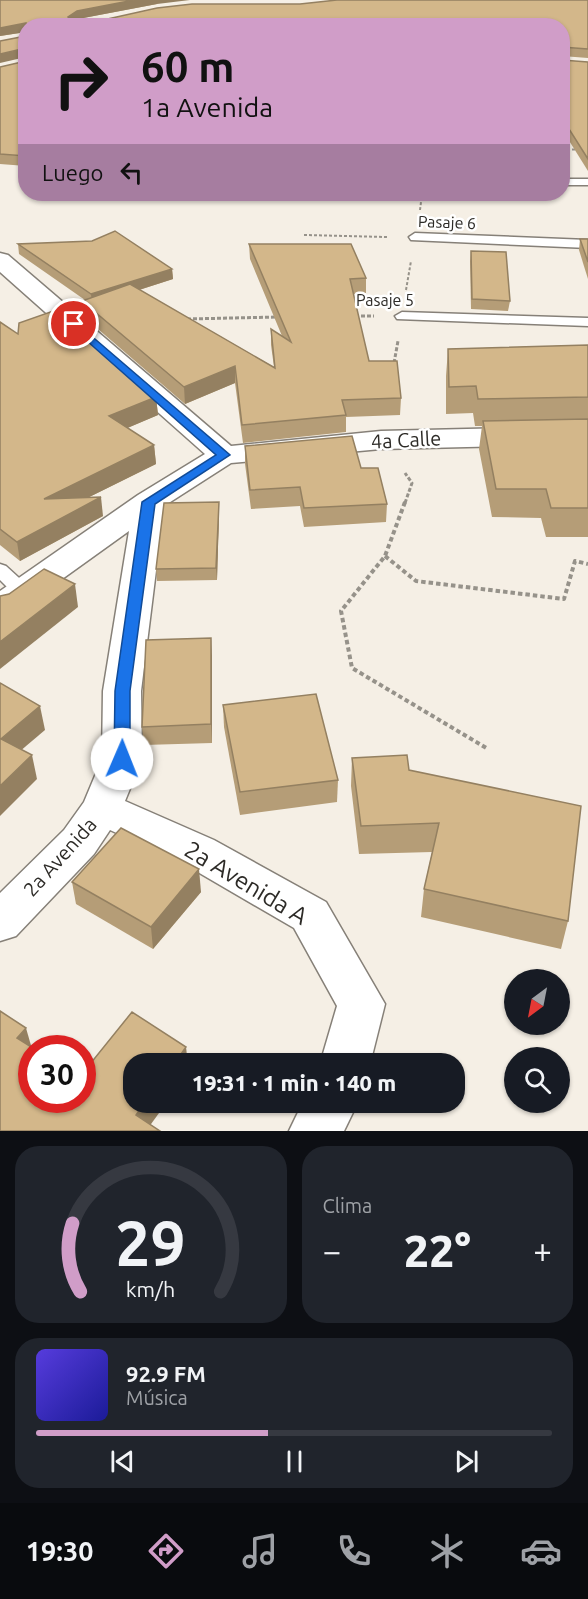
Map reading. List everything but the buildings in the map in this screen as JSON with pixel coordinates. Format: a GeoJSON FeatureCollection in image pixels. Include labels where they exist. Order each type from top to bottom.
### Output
{"type":"FeatureCollection","features":[{"type":"Feature","properties":{"kind":"street"},"geometry":{"type":"LineString","coordinates":[[6,270],[224,455],[7,589]]}},
{"type":"Feature","properties":{"kind":"street","name":"4a Calle"},"geometry":{"type":"LineString","coordinates":[[224,455],[381,440],[588,435]]}},
{"type":"Feature","properties":{"kind":"street","name":"2a Avenida"},"geometry":{"type":"LineString","coordinates":[[0,922],[79,842],[102,809],[122,759],[123,691],[149,502]]}},
{"type":"Feature","properties":{"kind":"street","name":"2a Avenida A"},"geometry":{"type":"LineString","coordinates":[[102,809],[199,852],[310,915],[361,1004],[348,1053]]}},
{"type":"Feature","properties":{"kind":"street"},"geometry":{"type":"LineString","coordinates":[[315,1131],[326,1113]]}},
{"type":"Feature","properties":{"kind":"lane"},"geometry":{"type":"LineString","coordinates":[[570,182],[588,182]]}},
{"type":"Feature","properties":{"kind":"lane","name":"Pasaje 6"},"geometry":{"type":"LineString","coordinates":[[415,237],[588,244]]}},
{"type":"Feature","properties":{"kind":"lane","name":"Pasaje 5"},"geometry":{"type":"LineString","coordinates":[[402,316],[588,322]]}},
{"type":"Feature","properties":{"kind":"path"},"geometry":{"type":"LineString","coordinates":[[570,150],[588,149]]}},
{"type":"Feature","properties":{"kind":"path","name":"Pasaje 6"},"geometry":{"type":"LineString","coordinates":[[304,235],[415,237]]}},
{"type":"Feature","properties":{"kind":"path","name":"Pasaje 5"},"geometry":{"type":"LineString","coordinates":[[345,316],[402,316]]}},
{"type":"Feature","properties":{"kind":"path"},"geometry":{"type":"LineString","coordinates":[[186,319],[288,317]]}},
{"type":"Feature","properties":{"kind":"path"},"geometry":{"type":"LineString","coordinates":[[381,440],[412,483],[385,556],[341,611],[352,668],[488,749]]}},
{"type":"Feature","properties":{"kind":"path"},"geometry":{"type":"LineString","coordinates":[[385,556],[416,581],[564,599],[575,561],[588,564]]}},
{"type":"Feature","properties":{"kind":"route"},"geometry":{"type":"LineString","coordinates":[[74,324],[224,455],[149,502],[123,691],[122,759]]}}]}
